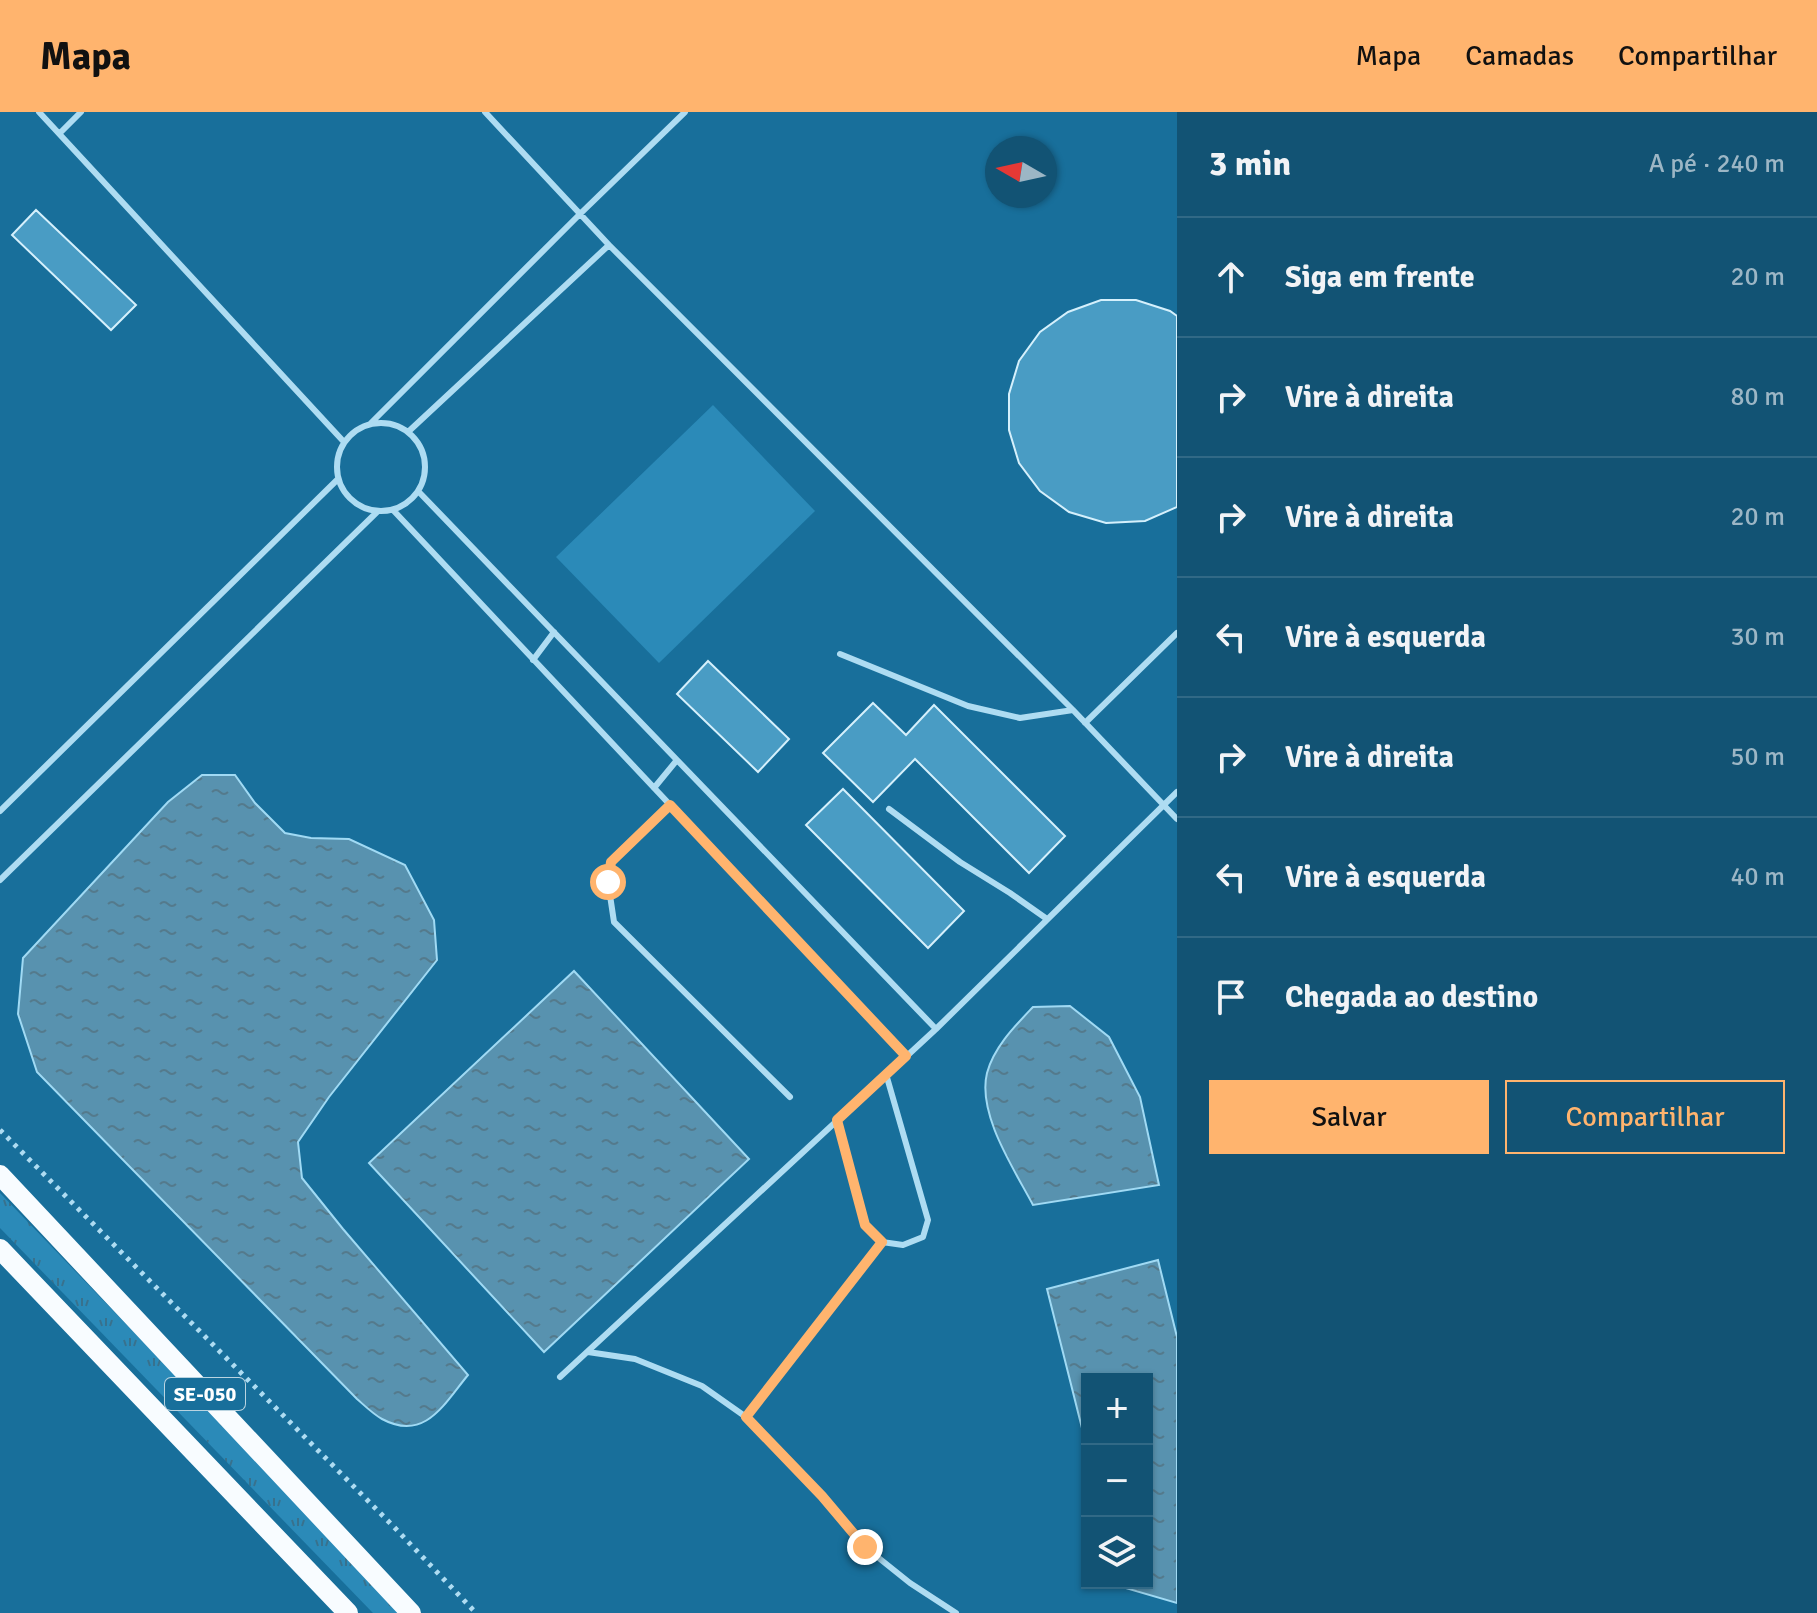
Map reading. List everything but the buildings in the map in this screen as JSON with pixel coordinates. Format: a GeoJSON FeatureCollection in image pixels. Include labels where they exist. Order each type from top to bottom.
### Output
{"type":"FeatureCollection","features":[{"type":"Feature","properties":{"kind":"main road","name":"SE-050"},"geometry":{"type":"LineString","coordinates":[[0,1175],[411,1613]]}},
{"type":"Feature","properties":{"kind":"main road","name":"SE-050"},"geometry":{"type":"LineString","coordinates":[[0,1249],[348,1613]]}},
{"type":"Feature","properties":{"kind":"lane"},"geometry":{"type":"LineString","coordinates":[[39,112],[344,442]]}},
{"type":"Feature","properties":{"kind":"lane"},"geometry":{"type":"LineString","coordinates":[[60,133],[81,112]]}},
{"type":"Feature","properties":{"kind":"lane"},"geometry":{"type":"LineString","coordinates":[[485,112],[609,245],[1073,710],[1177,819]]}},
{"type":"Feature","properties":{"kind":"lane"},"geometry":{"type":"LineString","coordinates":[[370,424],[390,423],[408,432],[419,444],[425,459],[425,476],[418,491],[407,503],[393,510],[377,512],[360,506],[346,495],[338,479],[337,460],[344,442],[355,431],[370,424],[685,112]]}},
{"type":"Feature","properties":{"kind":"lane"},"geometry":{"type":"LineString","coordinates":[[408,432],[609,245]]}},
{"type":"Feature","properties":{"kind":"lane"},"geometry":{"type":"LineString","coordinates":[[0,811],[338,479]]}},
{"type":"Feature","properties":{"kind":"lane"},"geometry":{"type":"LineString","coordinates":[[418,491],[936,1029]]}},
{"type":"Feature","properties":{"kind":"lane"},"geometry":{"type":"LineString","coordinates":[[393,510],[906,1056]]}},
{"type":"Feature","properties":{"kind":"lane"},"geometry":{"type":"LineString","coordinates":[[0,880],[377,512]]}},
{"type":"Feature","properties":{"kind":"lane"},"geometry":{"type":"LineString","coordinates":[[533,660],[554,632]]}},
{"type":"Feature","properties":{"kind":"lane"},"geometry":{"type":"LineString","coordinates":[[1085,723],[1177,633]]}},
{"type":"Feature","properties":{"kind":"lane"},"geometry":{"type":"LineString","coordinates":[[840,654],[968,706],[1020,718],[1073,710]]}},
{"type":"Feature","properties":{"kind":"lane"},"geometry":{"type":"LineString","coordinates":[[654,788],[677,760]]}},
{"type":"Feature","properties":{"kind":"lane"},"geometry":{"type":"LineString","coordinates":[[560,1377],[936,1029],[1177,792]]}},
{"type":"Feature","properties":{"kind":"lane"},"geometry":{"type":"LineString","coordinates":[[670,805],[611,862],[608,882],[614,922],[790,1097]]}},
{"type":"Feature","properties":{"kind":"lane"},"geometry":{"type":"LineString","coordinates":[[889,809],[960,862],[1047,919]]}},
{"type":"Feature","properties":{"kind":"lane"},"geometry":{"type":"LineString","coordinates":[[837,1120],[865,1225],[882,1242],[903,1245],[923,1237],[928,1220],[886,1074]]}},
{"type":"Feature","properties":{"kind":"lane"},"geometry":{"type":"LineString","coordinates":[[746,1417],[882,1242]]}},
{"type":"Feature","properties":{"kind":"lane"},"geometry":{"type":"LineString","coordinates":[[588,1352],[635,1359],[702,1386],[746,1417],[822,1496],[865,1547],[910,1583],[956,1613]]}},
{"type":"Feature","properties":{"kind":"path"},"geometry":{"type":"LineString","coordinates":[[0,1130],[476,1613]]}},
{"type":"Feature","properties":{"kind":"green space"},"geometry":{"type":"Polygon","coordinates":[[[713,405],[815,511],[659,663],[556,557],[713,405]]]}},
{"type":"Feature","properties":{"kind":"green space"},"geometry":{"type":"Polygon","coordinates":[[[0,1193],[404,1613],[373,1613],[0,1228],[0,1193]]]}},
{"type":"Feature","properties":{"kind":"water"},"geometry":{"type":"Polygon","coordinates":[[[202,775],[235,775],[255,803],[285,833],[311,838],[349,839],[405,865],[434,920],[437,960],[329,1097],[298,1142],[302,1178],[468,1375],[442,1408],[422,1423],[397,1425],[379,1417],[357,1399],[37,1072],[18,1014],[23,958],[168,802],[202,775]]]}},
{"type":"Feature","properties":{"kind":"water"},"geometry":{"type":"Polygon","coordinates":[[[574,971],[749,1159],[544,1352],[369,1163],[574,971]]]}},
{"type":"Feature","properties":{"kind":"water"},"geometry":{"type":"Polygon","coordinates":[[[1070,1006],[1109,1037],[1140,1097],[1159,1185],[1033,1205],[992,1123],[985,1089],[987,1073],[1000,1046],[1033,1007],[1070,1006]]]}},
{"type":"Feature","properties":{"kind":"water"},"geometry":{"type":"Polygon","coordinates":[[[1158,1260],[1177,1337],[1177,1603],[1129,1589],[1153,1589],[1153,1373],[1081,1373],[1081,1424],[1047,1289],[1158,1260]]]}},
{"type":"Feature","properties":{"kind":"route"},"geometry":{"type":"LineString","coordinates":[[608,882],[611,862],[670,805],[906,1056],[837,1120],[865,1225],[882,1242],[746,1417],[822,1496],[865,1547]]}}]}
